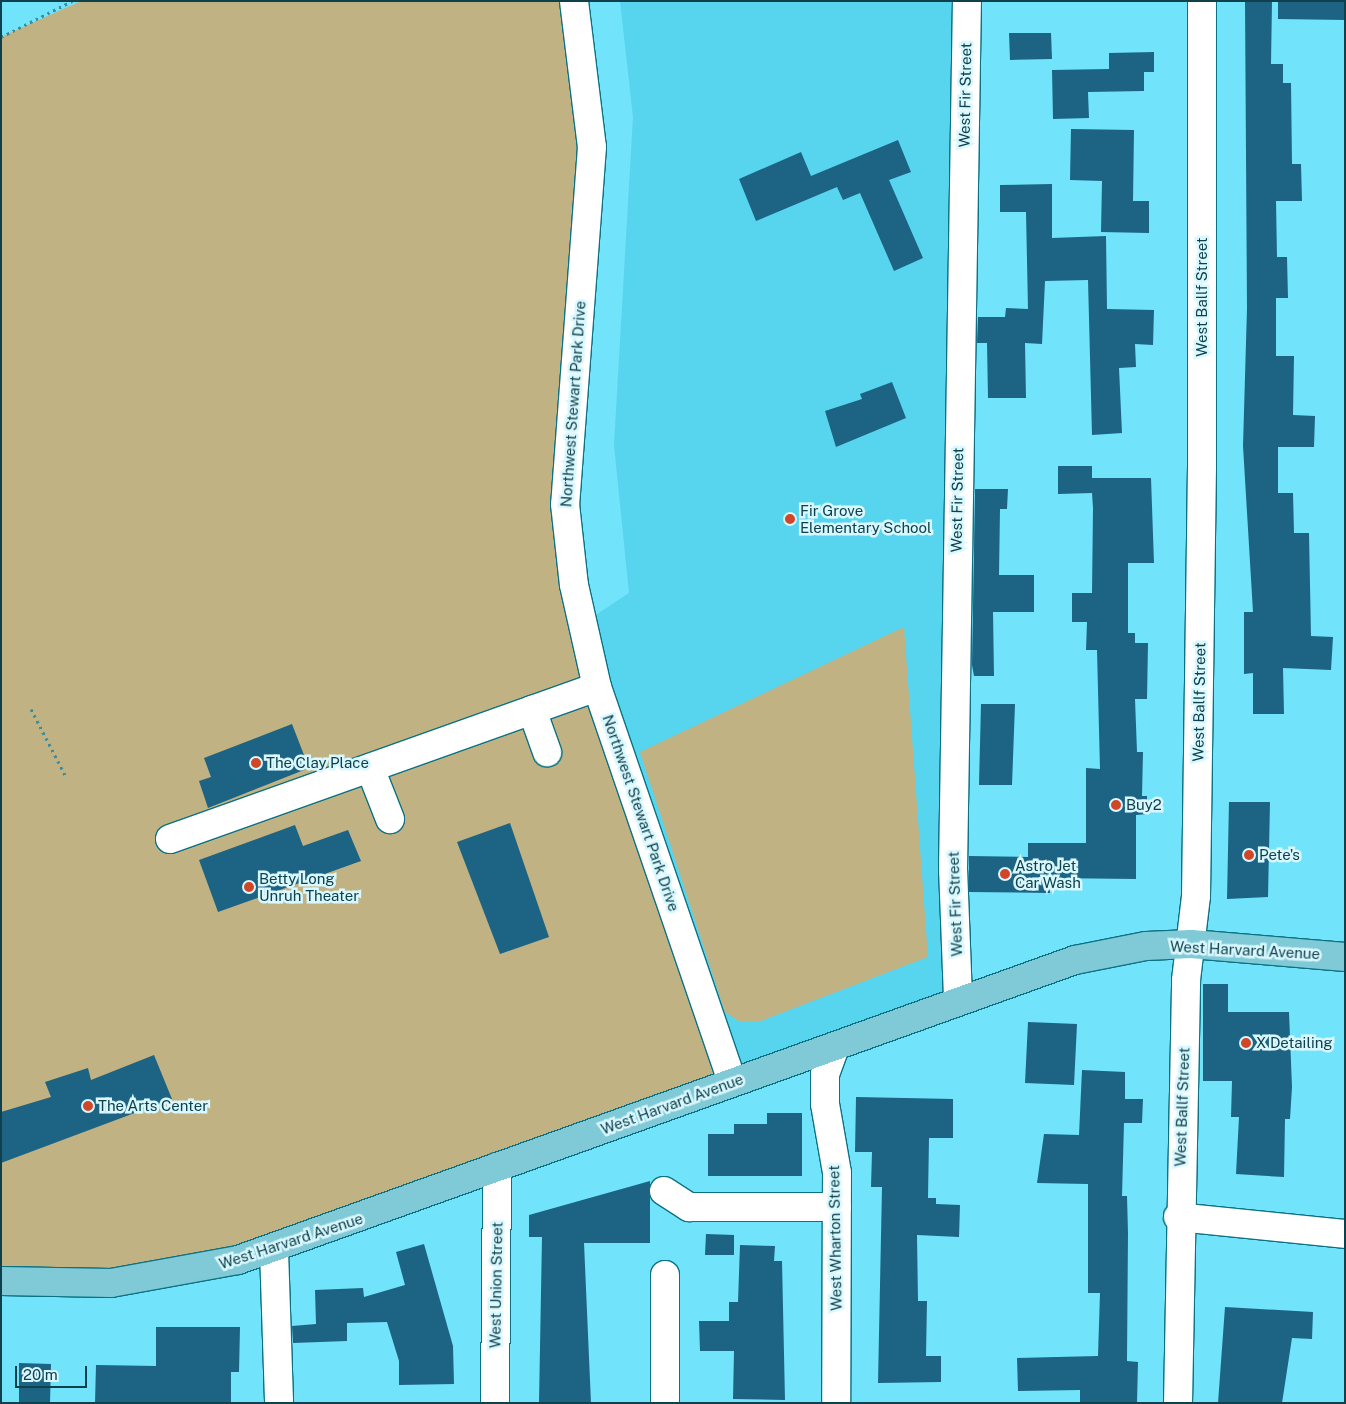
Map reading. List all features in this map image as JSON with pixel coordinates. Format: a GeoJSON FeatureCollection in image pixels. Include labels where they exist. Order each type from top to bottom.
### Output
{"type":"FeatureCollection","features":[{"type":"Feature","properties":{"kind":"main road","name":"West Harvard Avenue"},"geometry":{"type":"LineString","coordinates":[[1,1281],[111,1283],[198,1270],[274,1250],[497,1167],[835,1046],[958,998],[1075,960],[1146,946],[1190,944],[1345,957]]}},
{"type":"Feature","properties":{"kind":"street","name":"Northwest Stewart Park Drive"},"geometry":{"type":"LineString","coordinates":[[574,1],[592,147],[565,504],[574,585],[596,687],[732,1082]]}},
{"type":"Feature","properties":{"kind":"street","name":"West Fir Street"},"geometry":{"type":"LineString","coordinates":[[958,998],[953,870],[967,1]]}},
{"type":"Feature","properties":{"kind":"street","name":"West Ballf Street"},"geometry":{"type":"LineString","coordinates":[[1178,1403],[1178,1216],[1190,944],[1196,886],[1202,466],[1202,1]]}},
{"type":"Feature","properties":{"kind":"street"},"geometry":{"type":"LineString","coordinates":[[170,839],[596,687]]}},
{"type":"Feature","properties":{"kind":"street"},"geometry":{"type":"LineString","coordinates":[[532,710],[547,752]]}},
{"type":"Feature","properties":{"kind":"street"},"geometry":{"type":"LineString","coordinates":[[370,768],[390,819]]}},
{"type":"Feature","properties":{"kind":"street","name":"West Wharton Street"},"geometry":{"type":"LineString","coordinates":[[835,1046],[825,1074],[825,1104],[837,1173],[836,1403]]}},
{"type":"Feature","properties":{"kind":"street","name":"West Union Street"},"geometry":{"type":"LineString","coordinates":[[495,1403],[497,1167]]}},
{"type":"Feature","properties":{"kind":"street"},"geometry":{"type":"LineString","coordinates":[[664,1191],[689,1207],[837,1207]]}},
{"type":"Feature","properties":{"kind":"street"},"geometry":{"type":"LineString","coordinates":[[1178,1216],[1345,1234]]}},
{"type":"Feature","properties":{"kind":"street"},"geometry":{"type":"LineString","coordinates":[[274,1250],[279,1403]]}},
{"type":"Feature","properties":{"kind":"street"},"geometry":{"type":"LineString","coordinates":[[665,1275],[665,1403]]}},
{"type":"Feature","properties":{"kind":"path"},"geometry":{"type":"LineString","coordinates":[[1,37],[72,1]]}},
{"type":"Feature","properties":{"kind":"path"},"geometry":{"type":"LineString","coordinates":[[31,708],[65,775]]}},
{"type":"Feature","properties":{"kind":"shaded area"},"geometry":{"type":"Polygon","coordinates":[[[81,1],[568,1],[592,147],[571,551],[581,623],[732,1082],[198,1270],[1,1281],[1,37],[81,1]]]}},
{"type":"Feature","properties":{"kind":"shaded area","name":"Fir Grove Elementary School"},"geometry":{"type":"Polygon","coordinates":[[[620,1],[967,1],[958,998],[732,1082],[582,624],[629,593],[614,445],[633,117],[620,1]]]}},
{"type":"Feature","properties":{"kind":"shaded area"},"geometry":{"type":"Polygon","coordinates":[[[904,627],[928,957],[758,1022],[740,1022],[725,1012],[640,752],[904,627]]]}},
{"type":"Feature","properties":{"kind":"building"},"geometry":{"type":"Polygon","coordinates":[[[1245,1],[1272,1],[1271,64],[1283,64],[1283,83],[1291,83],[1292,164],[1301,164],[1302,201],[1276,201],[1277,257],[1287,257],[1288,298],[1276,298],[1276,356],[1294,356],[1293,415],[1315,416],[1314,447],[1278,447],[1278,493],[1293,493],[1294,533],[1309,533],[1311,636],[1333,637],[1331,670],[1283,668],[1284,714],[1253,714],[1253,673],[1244,674],[1244,612],[1253,612],[1243,446],[1247,308],[1245,1]]]}},
{"type":"Feature","properties":{"kind":"building"},"geometry":{"type":"Polygon","coordinates":[[[1278,1],[1345,1],[1345,20],[1278,19],[1278,1]]]}},
{"type":"Feature","properties":{"kind":"building"},"geometry":{"type":"Polygon","coordinates":[[[1009,33],[1051,33],[1052,59],[1010,60],[1009,33]]]}},
{"type":"Feature","properties":{"kind":"building"},"geometry":{"type":"Polygon","coordinates":[[[1154,52],[1154,72],[1144,72],[1144,91],[1088,92],[1089,118],[1053,119],[1052,70],[1109,69],[1109,53],[1154,52]]]}},
{"type":"Feature","properties":{"kind":"building"},"geometry":{"type":"Polygon","coordinates":[[[1071,129],[1134,130],[1133,201],[1149,201],[1149,233],[1101,232],[1102,181],[1070,180],[1071,129]]]}},
{"type":"Feature","properties":{"kind":"building"},"geometry":{"type":"Polygon","coordinates":[[[898,140],[911,172],[889,180],[923,258],[894,271],[860,193],[843,200],[837,187],[756,221],[739,179],[801,152],[811,176],[898,140]]]}},
{"type":"Feature","properties":{"kind":"building"},"geometry":{"type":"Polygon","coordinates":[[[1052,184],[1052,238],[1106,236],[1107,309],[1154,310],[1153,345],[1135,344],[1136,367],[1119,368],[1122,433],[1092,435],[1088,280],[1045,281],[1042,344],[1025,343],[1026,398],[988,398],[987,343],[977,343],[978,317],[1005,317],[1006,308],[1028,309],[1026,212],[1000,212],[1000,185],[1052,184]]]}},
{"type":"Feature","properties":{"kind":"building"},"geometry":{"type":"Polygon","coordinates":[[[892,382],[906,418],[836,447],[825,411],[862,399],[860,394],[892,382]]]}},
{"type":"Feature","properties":{"kind":"building"},"geometry":{"type":"Polygon","coordinates":[[[1058,466],[1092,466],[1092,478],[1151,478],[1154,563],[1128,563],[1128,633],[1135,633],[1135,643],[1148,643],[1147,699],[1135,699],[1137,752],[1143,752],[1142,796],[1147,796],[1147,814],[1136,815],[1136,879],[1050,878],[1050,893],[969,892],[969,856],[1028,857],[1028,843],[1086,843],[1086,768],[1100,769],[1097,650],[1086,650],[1087,622],[1072,622],[1072,593],[1092,593],[1092,493],[1058,494],[1058,466]]]}},
{"type":"Feature","properties":{"kind":"building"},"geometry":{"type":"Polygon","coordinates":[[[975,489],[1008,489],[1007,509],[1000,509],[999,575],[1034,575],[1034,612],[993,612],[994,676],[974,676],[972,665],[975,489]]]}},
{"type":"Feature","properties":{"kind":"building"},"geometry":{"type":"Polygon","coordinates":[[[981,704],[1015,704],[1012,785],[979,785],[981,704]]]}},
{"type":"Feature","properties":{"kind":"building","name":"The Clay Place"},"geometry":{"type":"Polygon","coordinates":[[[292,724],[309,768],[208,808],[199,781],[211,777],[204,758],[292,724]]]}},
{"type":"Feature","properties":{"kind":"building"},"geometry":{"type":"Polygon","coordinates":[[[1229,802],[1270,802],[1268,897],[1227,899],[1229,802]]]}},
{"type":"Feature","properties":{"kind":"building"},"geometry":{"type":"Polygon","coordinates":[[[510,823],[549,937],[500,954],[457,842],[510,823]]]}},
{"type":"Feature","properties":{"kind":"building","name":"Betty Long Unruh Theater"},"geometry":{"type":"Polygon","coordinates":[[[295,825],[303,846],[348,830],[361,861],[218,912],[199,860],[295,825]]]}},
{"type":"Feature","properties":{"kind":"building"},"geometry":{"type":"Polygon","coordinates":[[[1203,984],[1228,984],[1228,1012],[1289,1012],[1292,1087],[1290,1119],[1285,1119],[1284,1177],[1236,1174],[1239,1117],[1231,1117],[1232,1081],[1203,1081],[1203,984]]]}},
{"type":"Feature","properties":{"kind":"building"},"geometry":{"type":"Polygon","coordinates":[[[1028,1022],[1077,1024],[1074,1085],[1025,1083],[1028,1022]]]}},
{"type":"Feature","properties":{"kind":"building","name":"The Arts Center"},"geometry":{"type":"Polygon","coordinates":[[[154,1055],[172,1099],[1,1163],[1,1112],[51,1097],[45,1082],[88,1068],[91,1080],[154,1055]]]}},
{"type":"Feature","properties":{"kind":"building"},"geometry":{"type":"Polygon","coordinates":[[[1082,1070],[1125,1072],[1125,1099],[1143,1099],[1142,1123],[1124,1123],[1122,1196],[1127,1196],[1127,1361],[1138,1362],[1137,1403],[1080,1403],[1080,1390],[1018,1391],[1017,1358],[1098,1356],[1100,1293],[1088,1293],[1088,1184],[1037,1183],[1044,1134],[1079,1135],[1082,1070]]]}},
{"type":"Feature","properties":{"kind":"building"},"geometry":{"type":"Polygon","coordinates":[[[856,1097],[953,1099],[953,1138],[929,1138],[928,1198],[936,1198],[936,1204],[960,1205],[959,1237],[917,1235],[918,1301],[927,1301],[926,1356],[941,1356],[941,1382],[878,1383],[882,1187],[871,1187],[872,1152],[855,1152],[856,1097]]]}},
{"type":"Feature","properties":{"kind":"building"},"geometry":{"type":"Polygon","coordinates":[[[767,1113],[802,1113],[802,1176],[708,1176],[708,1134],[734,1134],[734,1124],[767,1124],[767,1113]]]}},
{"type":"Feature","properties":{"kind":"building"},"geometry":{"type":"Polygon","coordinates":[[[650,1181],[650,1243],[584,1243],[591,1403],[539,1403],[542,1237],[529,1237],[529,1215],[650,1181]]]}},
{"type":"Feature","properties":{"kind":"building"},"geometry":{"type":"Polygon","coordinates":[[[706,1234],[734,1235],[734,1255],[705,1255],[706,1234]]]}},
{"type":"Feature","properties":{"kind":"building"},"geometry":{"type":"Polygon","coordinates":[[[424,1244],[453,1346],[454,1384],[399,1385],[399,1361],[387,1322],[347,1323],[347,1341],[293,1343],[292,1326],[316,1324],[315,1290],[363,1288],[364,1297],[405,1285],[396,1252],[424,1244]]]}},
{"type":"Feature","properties":{"kind":"building"},"geometry":{"type":"Polygon","coordinates":[[[740,1245],[775,1246],[774,1261],[782,1261],[785,1400],[733,1399],[734,1351],[700,1351],[699,1321],[729,1321],[729,1302],[738,1302],[740,1245]]]}},
{"type":"Feature","properties":{"kind":"building"},"geometry":{"type":"Polygon","coordinates":[[[1225,1307],[1313,1312],[1312,1339],[1292,1338],[1282,1403],[1218,1403],[1225,1307]]]}},
{"type":"Feature","properties":{"kind":"building"},"geometry":{"type":"Polygon","coordinates":[[[156,1327],[240,1327],[239,1372],[231,1372],[231,1403],[95,1403],[96,1365],[156,1366],[156,1327]]]}},
{"type":"Feature","properties":{"kind":"building"},"geometry":{"type":"Polygon","coordinates":[[[19,1363],[51,1364],[50,1403],[19,1403],[19,1363]]]}},
{"type":"Feature","properties":{"kind":"place","name":"Fir Grove Elementary School"},"geometry":{"type":"Point","coordinates":[790,519]}},
{"type":"Feature","properties":{"kind":"place","name":"The Clay Place"},"geometry":{"type":"Point","coordinates":[256,763]}},
{"type":"Feature","properties":{"kind":"place","name":"Buy2"},"geometry":{"type":"Point","coordinates":[1116,805]}},
{"type":"Feature","properties":{"kind":"place","name":"Pete's"},"geometry":{"type":"Point","coordinates":[1249,855]}},
{"type":"Feature","properties":{"kind":"place","name":"Astro Jet Car Wash"},"geometry":{"type":"Point","coordinates":[1005,874]}},
{"type":"Feature","properties":{"kind":"place","name":"Betty Long Unruh Theater"},"geometry":{"type":"Point","coordinates":[249,887]}},
{"type":"Feature","properties":{"kind":"place","name":"X Detailing"},"geometry":{"type":"Point","coordinates":[1246,1043]}},
{"type":"Feature","properties":{"kind":"place","name":"The Arts Center"},"geometry":{"type":"Point","coordinates":[88,1106]}}]}
